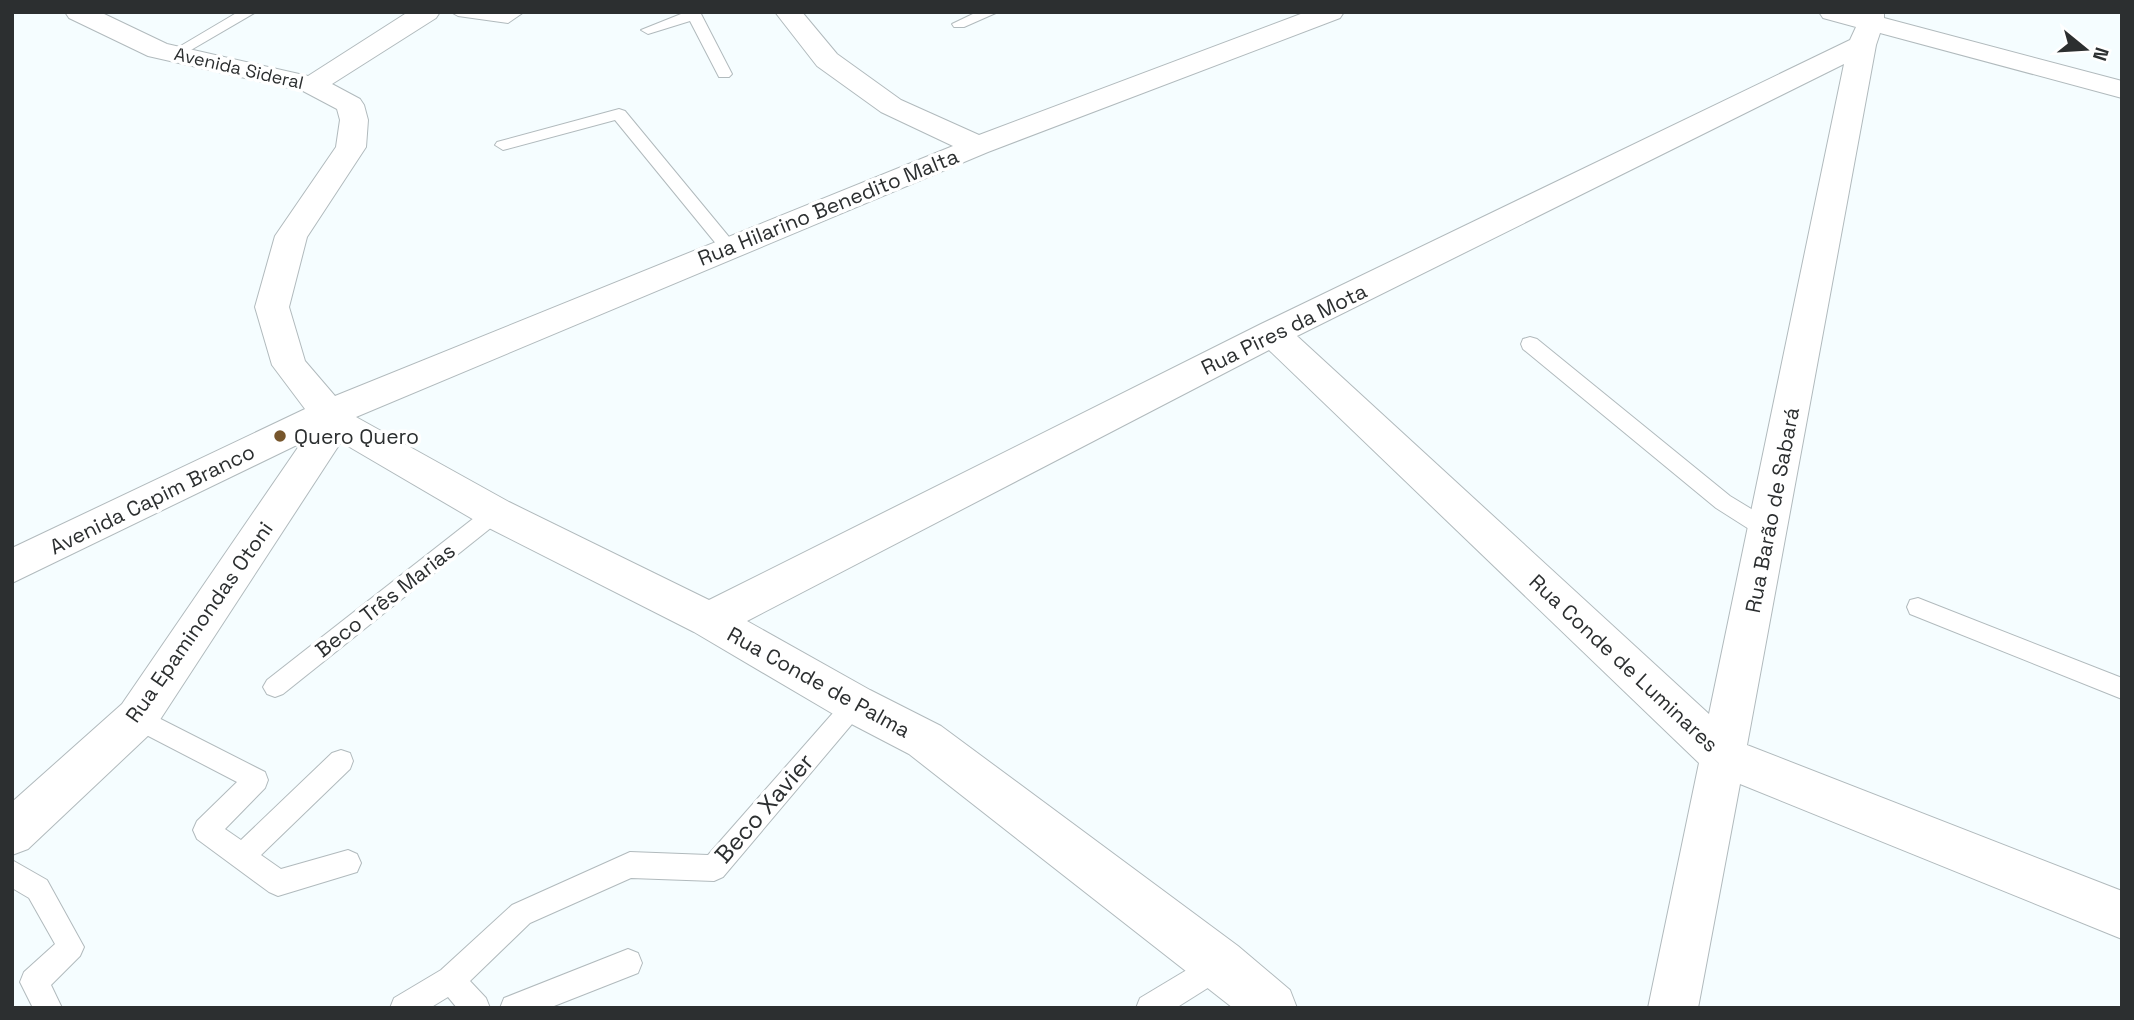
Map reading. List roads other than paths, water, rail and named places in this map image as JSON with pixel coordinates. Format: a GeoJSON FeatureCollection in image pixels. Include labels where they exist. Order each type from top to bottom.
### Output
{"type":"FeatureCollection","features":[{"type":"Feature","properties":{"kind":"street","name":"Avenida Sideral"},"geometry":{"type":"LineString","coordinates":[[78,12],[158,50],[312,85],[350,106],[354,120],[351,147],[292,236],[272,307],[289,365],[333,418]]}},
{"type":"Feature","properties":{"kind":"street"},"geometry":{"type":"LineString","coordinates":[[312,85],[427,12]]}},
{"type":"Feature","properties":{"kind":"street"},"geometry":{"type":"LineString","coordinates":[[788,12],[827,60],[891,106],[978,146]]}},
{"type":"Feature","properties":{"kind":"street","name":"Rua Hilarino Benedito Malta"},"geometry":{"type":"LineString","coordinates":[[333,418],[728,247],[978,146],[1331,12]]}},
{"type":"Feature","properties":{"kind":"street"},"geometry":{"type":"LineString","coordinates":[[1832,12],[1868,26],[2122,90]]}},
{"type":"Feature","properties":{"kind":"street","name":"Rua Pires da Mota"},"geometry":{"type":"LineString","coordinates":[[709,620],[1868,26]]}},
{"type":"Feature","properties":{"kind":"street","name":"Rua Barão de Sabará"},"geometry":{"type":"LineString","coordinates":[[1673,1008],[1868,26]]}},
{"type":"Feature","properties":{"kind":"street","name":"Rua Conde de Luminares"},"geometry":{"type":"LineString","coordinates":[[1273,333],[1724,757],[2122,915]]}},
{"type":"Feature","properties":{"kind":"street","name":"Rua Conde de Palma"},"geometry":{"type":"LineString","coordinates":[[333,418],[495,513],[709,620],[855,704],[925,740],[1220,964],[1272,1008]]}},
{"type":"Feature","properties":{"kind":"street","name":"Avenida Capim Branco"},"geometry":{"type":"LineString","coordinates":[[12,567],[333,418]]}},
{"type":"Feature","properties":{"kind":"street","name":"Rua Epaminondas Otoni"},"geometry":{"type":"LineString","coordinates":[[12,832],[136,718],[333,418]]}},
{"type":"Feature","properties":{"kind":"lane"},"geometry":{"type":"LineString","coordinates":[[174,54],[249,12]]}},
{"type":"Feature","properties":{"kind":"lane"},"geometry":{"type":"LineString","coordinates":[[458,12],[508,19],[517,12]]}},
{"type":"Feature","properties":{"kind":"lane"},"geometry":{"type":"LineString","coordinates":[[959,24],[990,12]]}},
{"type":"Feature","properties":{"kind":"lane"},"geometry":{"type":"LineString","coordinates":[[648,30],[693,14],[724,74]]}},
{"type":"Feature","properties":{"kind":"lane"},"geometry":{"type":"LineString","coordinates":[[503,145],[619,114],[728,247]]}},
{"type":"Feature","properties":{"kind":"lane"},"geometry":{"type":"LineString","coordinates":[[1530,344],[1723,502],[1768,530]]}},
{"type":"Feature","properties":{"kind":"lane","name":"Beco Três Marias"},"geometry":{"type":"LineString","coordinates":[[275,687],[495,513]]}},
{"type":"Feature","properties":{"kind":"lane"},"geometry":{"type":"LineString","coordinates":[[1918,607],[2122,689]]}},
{"type":"Feature","properties":{"kind":"lane","name":"Beco Xavier"},"geometry":{"type":"LineString","coordinates":[[404,1008],[451,980],[522,914],[630,865],[714,868],[855,704]]}},
{"type":"Feature","properties":{"kind":"lane"},"geometry":{"type":"LineString","coordinates":[[136,718],[256,779],[206,830],[278,883],[348,863]]}},
{"type":"Feature","properties":{"kind":"lane"},"geometry":{"type":"LineString","coordinates":[[242,856],[341,761]]}},
{"type":"Feature","properties":{"kind":"lane"},"geometry":{"type":"LineString","coordinates":[[12,873],[38,889],[71,947],[34,982],[48,1008]]}},
{"type":"Feature","properties":{"kind":"lane"},"geometry":{"type":"LineString","coordinates":[[514,1008],[628,963]]}},
{"type":"Feature","properties":{"kind":"lane"},"geometry":{"type":"LineString","coordinates":[[1150,1008],[1220,964]]}},
{"type":"Feature","properties":{"kind":"lane"},"geometry":{"type":"LineString","coordinates":[[451,980],[476,1008]]}},
{"type":"Feature","properties":{"kind":"place","name":"Quero Quero"},"geometry":{"type":"Point","coordinates":[280,436]}}]}
